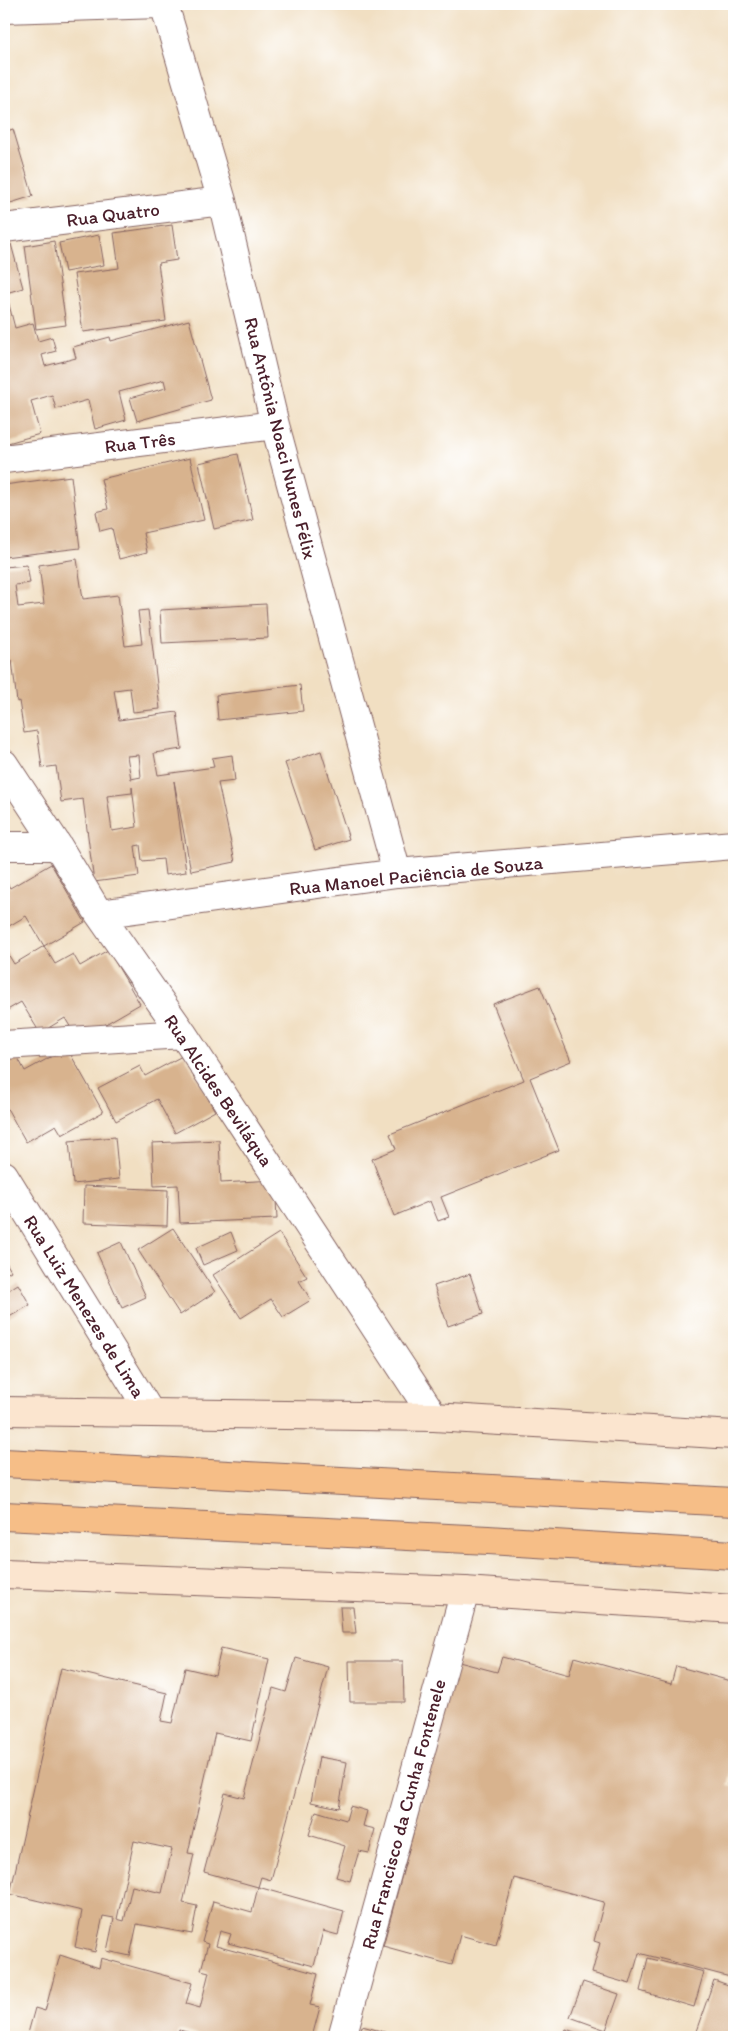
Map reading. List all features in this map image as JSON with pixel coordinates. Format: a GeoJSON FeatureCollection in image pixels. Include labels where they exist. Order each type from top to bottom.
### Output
{"type":"FeatureCollection","features":[{"type":"Feature","properties":{"kind":"highway"},"geometry":{"type":"LineString","coordinates":[[4,1463],[734,1502]]}},
{"type":"Feature","properties":{"kind":"highway"},"geometry":{"type":"LineString","coordinates":[[4,1516],[488,1540],[734,1555]]}},
{"type":"Feature","properties":{"kind":"main road"},"geometry":{"type":"LineString","coordinates":[[4,1411],[434,1417],[734,1435]]}},
{"type":"Feature","properties":{"kind":"main road"},"geometry":{"type":"LineString","coordinates":[[4,1574],[465,1591],[734,1609]]}},
{"type":"Feature","properties":{"kind":"street"},"geometry":{"type":"LineString","coordinates":[[4,9],[162,4]]}},
{"type":"Feature","properties":{"kind":"street","name":"Rua Antônia Noaci Nunes Félix"},"geometry":{"type":"LineString","coordinates":[[162,4],[222,201],[275,425],[397,873]]}},
{"type":"Feature","properties":{"kind":"street","name":"Rua Quatro"},"geometry":{"type":"LineString","coordinates":[[4,228],[222,201]]}},
{"type":"Feature","properties":{"kind":"street","name":"Rua Três"},"geometry":{"type":"LineString","coordinates":[[4,459],[275,425]]}},
{"type":"Feature","properties":{"kind":"street","name":"Rua Alcides Beviláqua"},"geometry":{"type":"LineString","coordinates":[[4,764],[58,846],[99,914],[183,1034],[434,1417]]}},
{"type":"Feature","properties":{"kind":"street","name":"Rua Manoel Paciência de Souza"},"geometry":{"type":"LineString","coordinates":[[99,914],[397,873],[734,845]]}},
{"type":"Feature","properties":{"kind":"street"},"geometry":{"type":"LineString","coordinates":[[4,846],[58,846]]}},
{"type":"Feature","properties":{"kind":"street"},"geometry":{"type":"LineString","coordinates":[[4,1045],[183,1034]]}},
{"type":"Feature","properties":{"kind":"street","name":"Rua Luiz Menezes de Lima"},"geometry":{"type":"LineString","coordinates":[[4,1174],[150,1412]]}},
{"type":"Feature","properties":{"kind":"street","name":"Rua Francisco da Cunha Fontenele"},"geometry":{"type":"LineString","coordinates":[[342,2037],[465,1591]]}},
{"type":"Feature","properties":{"kind":"building"},"geometry":{"type":"Polygon","coordinates":[[[4,104],[9,117],[4,119],[4,104]]]}},
{"type":"Feature","properties":{"kind":"building"},"geometry":{"type":"Polygon","coordinates":[[[13,129],[33,196],[4,205],[4,132],[13,129]]]}},
{"type":"Feature","properties":{"kind":"building"},"geometry":{"type":"Polygon","coordinates":[[[172,225],[177,260],[158,263],[166,321],[83,332],[74,274],[119,268],[114,233],[172,225]]]}},
{"type":"Feature","properties":{"kind":"building"},"geometry":{"type":"Polygon","coordinates":[[[99,235],[104,265],[65,272],[59,243],[99,235]]]}},
{"type":"Feature","properties":{"kind":"building"},"geometry":{"type":"Polygon","coordinates":[[[54,241],[66,325],[36,329],[25,246],[54,241]]]}},
{"type":"Feature","properties":{"kind":"building"},"geometry":{"type":"Polygon","coordinates":[[[11,244],[23,288],[6,293],[15,328],[33,323],[38,341],[52,337],[56,351],[42,355],[45,366],[76,358],[73,347],[110,337],[111,341],[189,320],[211,400],[137,421],[130,398],[166,388],[164,380],[119,392],[126,420],[95,429],[88,400],[56,409],[52,395],[31,401],[40,434],[4,444],[4,247],[11,244]]]}},
{"type":"Feature","properties":{"kind":"building"},"geometry":{"type":"Polygon","coordinates":[[[238,454],[253,520],[214,529],[199,463],[238,454]]]}},
{"type":"Feature","properties":{"kind":"building"},"geometry":{"type":"Polygon","coordinates":[[[190,458],[204,520],[143,533],[147,552],[119,559],[112,528],[100,531],[96,512],[108,509],[101,479],[190,458]]]}},
{"type":"Feature","properties":{"kind":"building"},"geometry":{"type":"Polygon","coordinates":[[[71,476],[80,548],[4,557],[4,485],[71,476]]]}},
{"type":"Feature","properties":{"kind":"building"},"geometry":{"type":"Polygon","coordinates":[[[77,559],[83,599],[118,595],[125,646],[142,644],[138,611],[148,610],[160,709],[133,712],[130,688],[114,690],[119,720],[177,712],[182,749],[154,753],[158,775],[214,767],[212,758],[232,755],[235,781],[218,783],[235,862],[191,871],[174,781],[186,872],[165,875],[163,859],[142,861],[140,845],[135,846],[139,876],[94,882],[83,799],[61,802],[56,766],[42,768],[37,731],[24,733],[19,701],[17,702],[12,660],[4,661],[4,567],[27,565],[30,583],[15,585],[18,607],[44,604],[39,565],[77,559]],[[139,755],[127,756],[131,779],[141,777],[139,755]],[[132,787],[132,793],[107,796],[112,831],[137,827],[132,787]]]}},
{"type":"Feature","properties":{"kind":"building"},"geometry":{"type":"Polygon","coordinates":[[[266,604],[268,638],[162,643],[160,610],[266,604]]]}},
{"type":"Feature","properties":{"kind":"building"},"geometry":{"type":"Polygon","coordinates":[[[300,685],[303,711],[218,720],[216,695],[300,685]]]}},
{"type":"Feature","properties":{"kind":"building"},"geometry":{"type":"Polygon","coordinates":[[[321,751],[349,839],[315,850],[285,763],[321,751]]]}},
{"type":"Feature","properties":{"kind":"building"},"geometry":{"type":"Polygon","coordinates":[[[51,864],[85,922],[44,946],[26,916],[4,929],[4,878],[10,888],[51,864]]]}},
{"type":"Feature","properties":{"kind":"building"},"geometry":{"type":"Polygon","coordinates":[[[44,946],[55,964],[73,954],[80,966],[108,950],[140,1004],[78,1040],[65,1018],[40,1033],[21,1002],[4,1012],[4,950],[14,964],[44,946]]]}},
{"type":"Feature","properties":{"kind":"building"},"geometry":{"type":"Polygon","coordinates":[[[540,986],[571,1061],[530,1078],[559,1150],[441,1197],[449,1217],[438,1221],[430,1201],[394,1216],[372,1159],[396,1149],[390,1134],[524,1080],[493,1004],[540,986]]]}},
{"type":"Feature","properties":{"kind":"building"},"geometry":{"type":"Polygon","coordinates":[[[12,1047],[25,1071],[67,1048],[103,1112],[62,1135],[56,1125],[26,1142],[4,1103],[4,1052],[12,1047]]]}},
{"type":"Feature","properties":{"kind":"building"},"geometry":{"type":"Polygon","coordinates":[[[184,1055],[215,1111],[175,1133],[157,1099],[116,1121],[98,1088],[140,1066],[145,1076],[184,1055]]]}},
{"type":"Feature","properties":{"kind":"building"},"geometry":{"type":"Polygon","coordinates":[[[115,1137],[119,1179],[73,1184],[69,1141],[115,1137]]]}},
{"type":"Feature","properties":{"kind":"building"},"geometry":{"type":"Polygon","coordinates":[[[219,1140],[221,1183],[275,1180],[277,1219],[180,1223],[178,1185],[154,1186],[152,1143],[219,1140]]]}},
{"type":"Feature","properties":{"kind":"building"},"geometry":{"type":"Polygon","coordinates":[[[84,1186],[168,1190],[167,1226],[83,1223],[84,1186]]]}},
{"type":"Feature","properties":{"kind":"building"},"geometry":{"type":"Polygon","coordinates":[[[173,1228],[215,1292],[180,1315],[138,1250],[173,1228]]]}},
{"type":"Feature","properties":{"kind":"building"},"geometry":{"type":"Polygon","coordinates":[[[231,1232],[238,1250],[203,1265],[196,1248],[231,1232]]]}},
{"type":"Feature","properties":{"kind":"building"},"geometry":{"type":"Polygon","coordinates":[[[279,1233],[307,1277],[299,1281],[311,1300],[283,1317],[271,1299],[241,1318],[213,1275],[279,1233]]]}},
{"type":"Feature","properties":{"kind":"building"},"geometry":{"type":"Polygon","coordinates":[[[121,1242],[146,1297],[122,1308],[97,1253],[121,1242]]]}},
{"type":"Feature","properties":{"kind":"building"},"geometry":{"type":"Polygon","coordinates":[[[4,1259],[11,1271],[4,1275],[4,1259]]]}},
{"type":"Feature","properties":{"kind":"building"},"geometry":{"type":"Polygon","coordinates":[[[470,1274],[483,1314],[448,1326],[434,1286],[470,1274]]]}},
{"type":"Feature","properties":{"kind":"building"},"geometry":{"type":"Polygon","coordinates":[[[18,1284],[30,1305],[4,1320],[4,1293],[18,1284]]]}},
{"type":"Feature","properties":{"kind":"building"},"geometry":{"type":"Polygon","coordinates":[[[340,1607],[353,1607],[356,1633],[342,1633],[340,1607]]]}},
{"type":"Feature","properties":{"kind":"building"},"geometry":{"type":"Polygon","coordinates":[[[221,1648],[269,1659],[251,1741],[215,1733],[188,1853],[194,1854],[183,1903],[197,1906],[192,1934],[137,1924],[130,1956],[107,1951],[114,1918],[103,1916],[95,1952],[75,1947],[82,1911],[10,1894],[61,1668],[167,1693],[161,1721],[172,1723],[185,1668],[215,1675],[221,1648]],[[134,1841],[117,1919],[124,1921],[132,1886],[162,1893],[172,1849],[134,1841]]]}},
{"type":"Feature","properties":{"kind":"building"},"geometry":{"type":"Polygon","coordinates":[[[502,1657],[569,1675],[574,1657],[671,1684],[676,1666],[734,1682],[734,1758],[727,1785],[734,1787],[734,1978],[639,1953],[630,1984],[592,1973],[600,1943],[594,1941],[604,1902],[514,1878],[496,1945],[460,1935],[452,1965],[383,1946],[459,1662],[497,1672],[502,1657]]]}},
{"type":"Feature","properties":{"kind":"building"},"geometry":{"type":"Polygon","coordinates":[[[296,1658],[328,1667],[271,1880],[261,1877],[258,1887],[204,1872],[225,1793],[244,1798],[273,1688],[286,1692],[296,1658]]]}},
{"type":"Feature","properties":{"kind":"building"},"geometry":{"type":"Polygon","coordinates":[[[349,1661],[403,1661],[404,1702],[350,1702],[349,1661]]]}},
{"type":"Feature","properties":{"kind":"building"},"geometry":{"type":"Polygon","coordinates":[[[319,1757],[347,1762],[339,1808],[311,1802],[319,1757]]]}},
{"type":"Feature","properties":{"kind":"building"},"geometry":{"type":"Polygon","coordinates":[[[350,1806],[367,1811],[363,1826],[375,1829],[369,1853],[359,1851],[350,1881],[336,1877],[345,1846],[309,1835],[316,1811],[346,1820],[350,1806]]]}},
{"type":"Feature","properties":{"kind":"building"},"geometry":{"type":"Polygon","coordinates":[[[258,1887],[344,1911],[338,1935],[323,1931],[314,1966],[228,1943],[231,1934],[220,1931],[216,1946],[318,1974],[310,2005],[320,2007],[312,2037],[296,2034],[295,2037],[206,2037],[179,2030],[177,2037],[150,2035],[150,2037],[27,2037],[35,2008],[45,2011],[60,1955],[99,1968],[101,1958],[192,1983],[186,2004],[200,2008],[209,1972],[201,1970],[208,1944],[202,1942],[213,1901],[252,1912],[258,1887]]]}},
{"type":"Feature","properties":{"kind":"building"},"geometry":{"type":"Polygon","coordinates":[[[648,1958],[704,1972],[694,2007],[640,1991],[648,1958]]]}},
{"type":"Feature","properties":{"kind":"building"},"geometry":{"type":"Polygon","coordinates":[[[714,1980],[734,1987],[734,2003],[731,2014],[734,2015],[734,2037],[694,2037],[714,1980]]]}},
{"type":"Feature","properties":{"kind":"building"},"geometry":{"type":"Polygon","coordinates":[[[583,1982],[619,1994],[606,2030],[570,2017],[583,1982]]]}},
{"type":"Feature","properties":{"kind":"building"},"geometry":{"type":"Polygon","coordinates":[[[362,2026],[403,2037],[359,2037],[362,2026]]]}},
{"type":"Feature","properties":{"kind":"building"},"geometry":{"type":"Polygon","coordinates":[[[566,2029],[588,2037],[563,2037],[566,2029]]]}}]}
